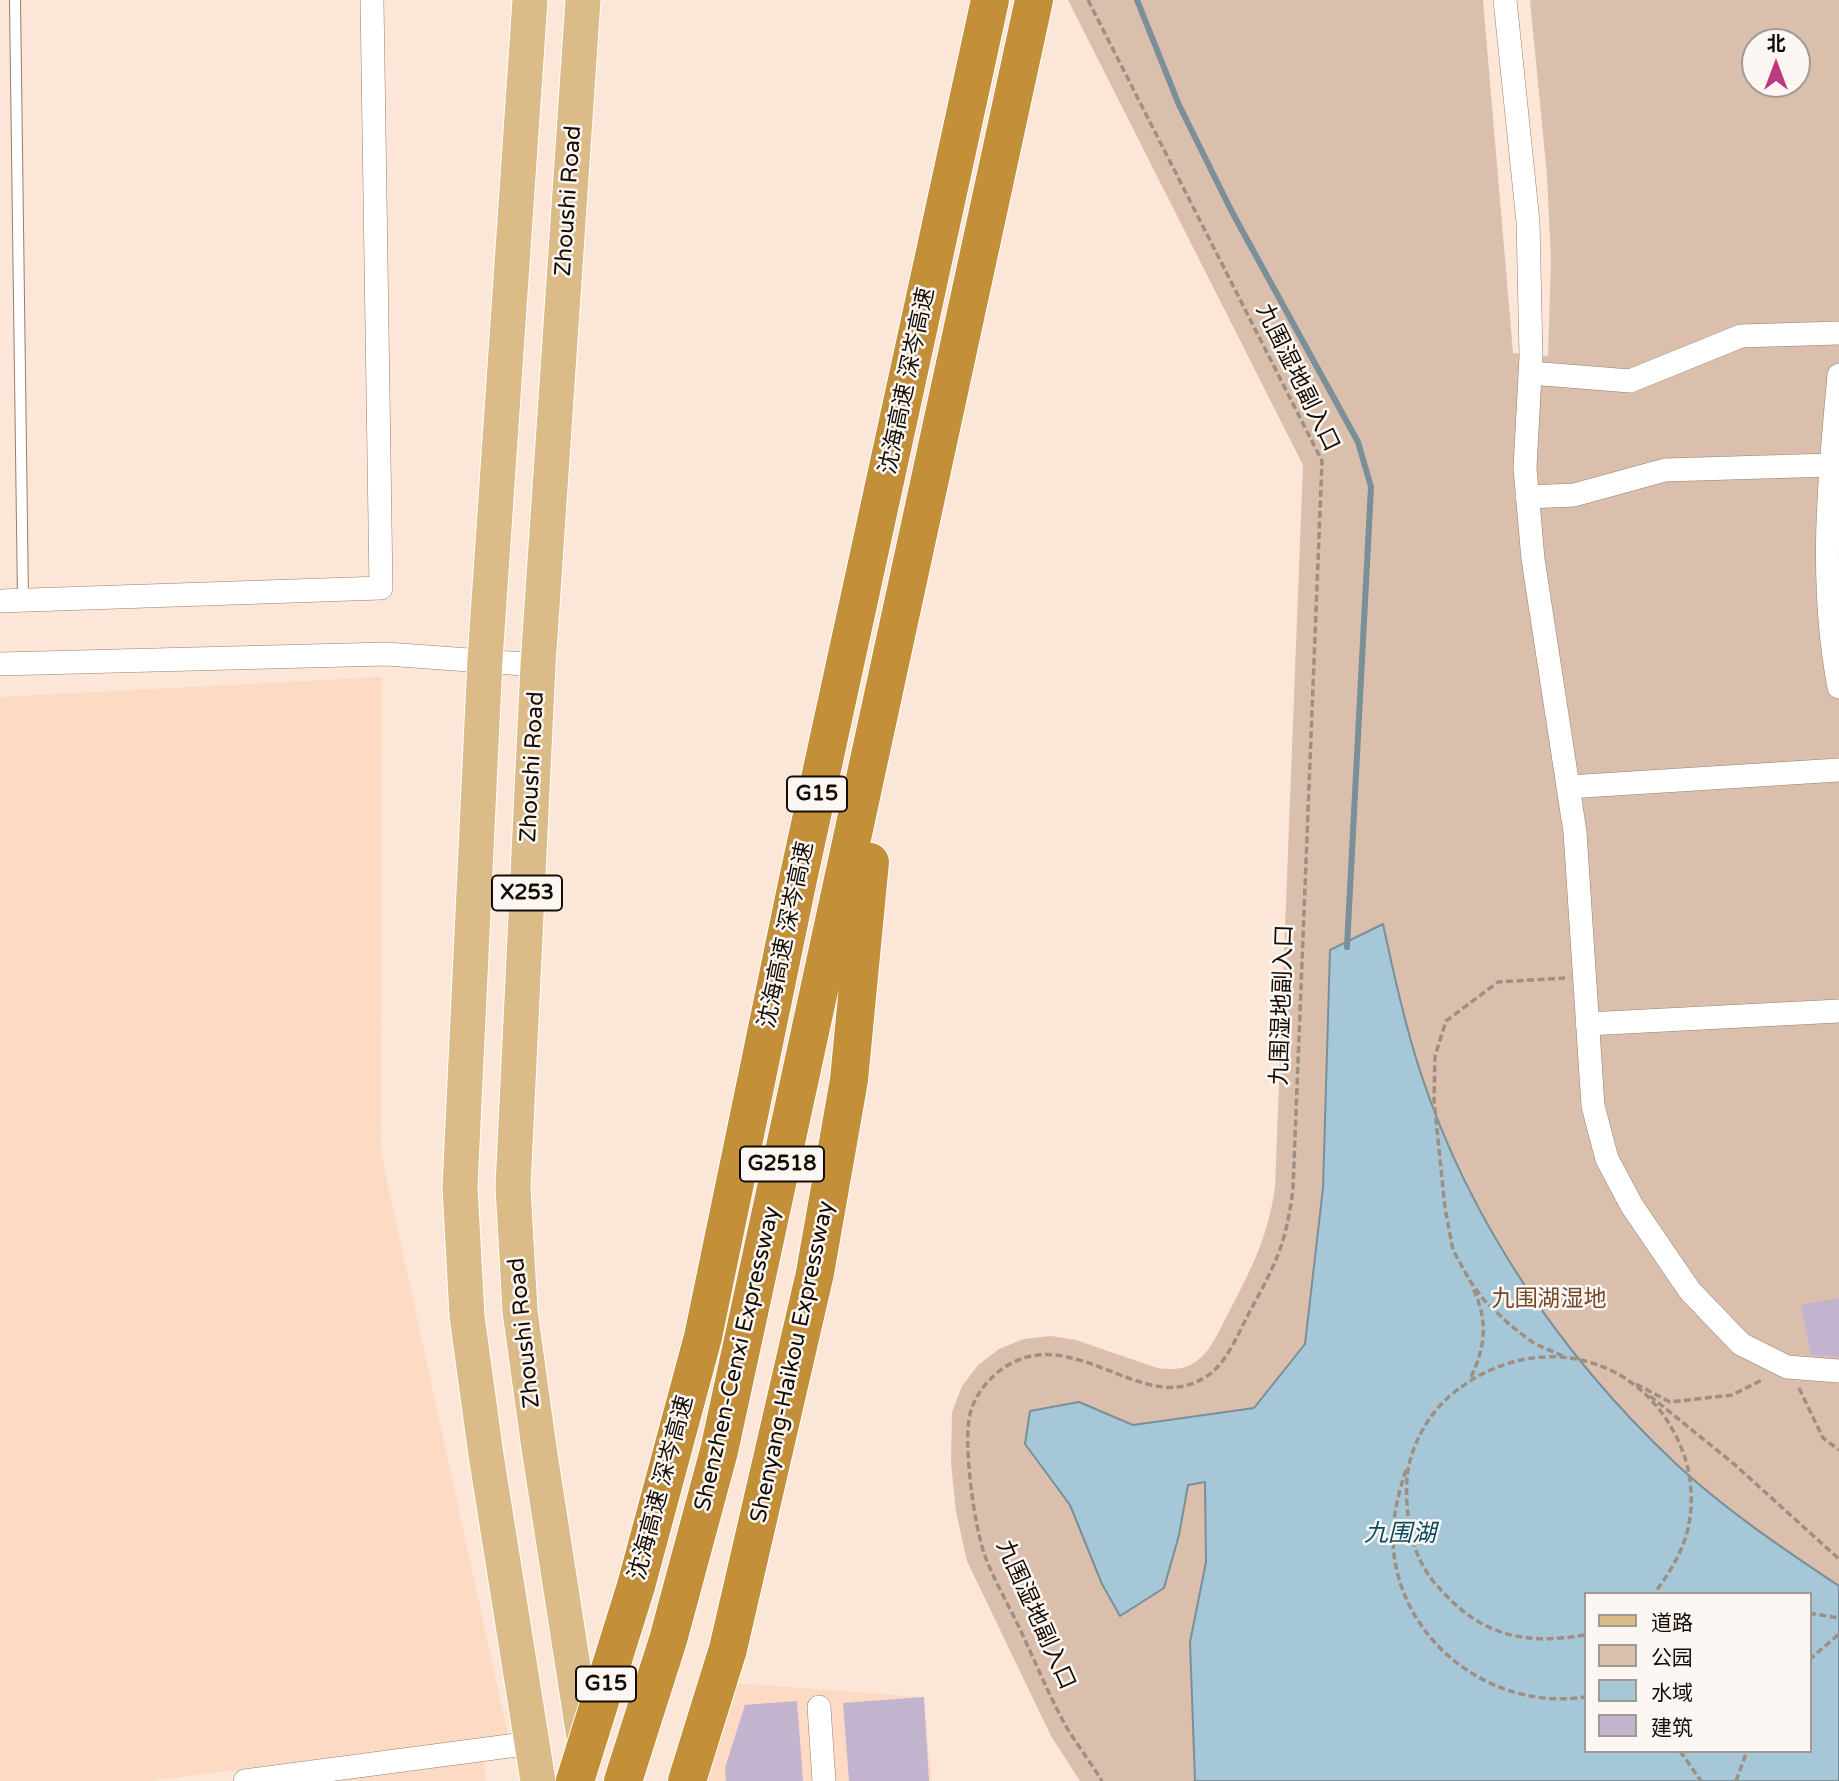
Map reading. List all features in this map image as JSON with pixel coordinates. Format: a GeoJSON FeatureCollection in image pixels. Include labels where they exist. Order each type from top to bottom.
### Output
{"type":"FeatureCollection","features":[{"type":"Feature","properties":{"kind":"highway","name":"沈海高速 深岑高速"},"geometry":{"type":"LineString","coordinates":[[575,1781],[636,1586],[703,1337],[797,884],[990,0]]}},
{"type":"Feature","properties":{"kind":"highway","name":"沈海高速 深岑高速"},"geometry":{"type":"LineString","coordinates":[[886,685],[1034,0]]}},
{"type":"Feature","properties":{"kind":"highway","name":"Shenzhen-Cenxi Expressway"},"geometry":{"type":"LineString","coordinates":[[623,1781],[668,1640],[722,1438],[886,685]]}},
{"type":"Feature","properties":{"kind":"highway","name":"Shenyang-Haikou Expressway"},"geometry":{"type":"LineString","coordinates":[[687,1781],[728,1650],[815,1273],[849,1080],[886,685]]}},
{"type":"Feature","properties":{"kind":"main road","name":"X253"},"geometry":{"type":"LineString","coordinates":[[530,0],[485,660],[460,1187],[467,1316],[537,1781]]}},
{"type":"Feature","properties":{"kind":"main road","name":"Zhoushi Road"},"geometry":{"type":"LineString","coordinates":[[583,0],[538,665],[513,1187],[522,1325],[591,1781]]}},
{"type":"Feature","properties":{"kind":"street"},"geometry":{"type":"LineString","coordinates":[[0,601],[380,588],[372,0]]}},
{"type":"Feature","properties":{"kind":"street"},"geometry":{"type":"LineString","coordinates":[[1505,0],[1528,222],[1531,373],[1525,468],[1527,497],[1533,559],[1575,832],[1593,1106],[1606,1160],[1632,1206],[1690,1291],[1741,1344],[1787,1367],[1839,1371]]}},
{"type":"Feature","properties":{"kind":"street"},"geometry":{"type":"LineString","coordinates":[[1531,373],[1630,381],[1741,336],[1839,333]]}},
{"type":"Feature","properties":{"kind":"street"},"geometry":{"type":"LineString","coordinates":[[1839,375],[1826,531],[1828,593],[1839,687]]}},
{"type":"Feature","properties":{"kind":"street"},"geometry":{"type":"LineString","coordinates":[[1527,497],[1574,495],[1665,470],[1831,465]]}},
{"type":"Feature","properties":{"kind":"street"},"geometry":{"type":"LineString","coordinates":[[0,664],[386,654],[538,665]]}},
{"type":"Feature","properties":{"kind":"street"},"geometry":{"type":"LineString","coordinates":[[1568,787],[1839,770]]}},
{"type":"Feature","properties":{"kind":"street"},"geometry":{"type":"LineString","coordinates":[[1587,1024],[1839,1011]]}},
{"type":"Feature","properties":{"kind":"street"},"geometry":{"type":"LineString","coordinates":[[818,1707],[824,1781]]}},
{"type":"Feature","properties":{"kind":"street"},"geometry":{"type":"LineString","coordinates":[[245,1781],[532,1744]]}},
{"type":"Feature","properties":{"kind":"lane"},"geometry":{"type":"LineString","coordinates":[[15,0],[23,600]]}},
{"type":"Feature","properties":{"kind":"path","name":"九围湿地副入口"},"geometry":{"type":"LineString","coordinates":[[1088,0],[1322,461],[1293,1188],[1283,1240],[1274,1264],[1230,1348],[1220,1364],[1207,1377],[1189,1385],[1171,1388],[1152,1386],[1072,1358],[1050,1354],[1029,1357],[1008,1364],[991,1378],[978,1395],[970,1415],[969,1462],[974,1509],[985,1555],[1067,1728],[1102,1781]]}},
{"type":"Feature","properties":{"kind":"path"},"geometry":{"type":"LineString","coordinates":[[1470,1379],[1481,1356],[1484,1330],[1480,1305],[1454,1250],[1445,1208],[1434,1100],[1435,1056],[1446,1021],[1498,982],[1583,977]]}},
{"type":"Feature","properties":{"kind":"path"},"geometry":{"type":"LineString","coordinates":[[1470,1281],[1484,1300],[1535,1344],[1565,1357],[1600,1365],[1670,1402],[1732,1395],[1787,1367],[1823,1438],[1839,1450]]}},
{"type":"Feature","properties":{"kind":"path"},"geometry":{"type":"LineString","coordinates":[[1565,1357],[1532,1357],[1499,1364],[1470,1379],[1442,1402],[1422,1432],[1408,1465],[1397,1499],[1393,1534],[1396,1569],[1407,1602],[1425,1632],[1450,1658],[1478,1679],[1511,1692],[1546,1699],[1584,1698]]}},
{"type":"Feature","properties":{"kind":"path"},"geometry":{"type":"LineString","coordinates":[[1631,1382],[1734,1464],[1839,1559]]}},
{"type":"Feature","properties":{"kind":"path"},"geometry":{"type":"LineString","coordinates":[[1631,1382],[1657,1405],[1664,1415],[1676,1434],[1688,1467],[1691,1502],[1686,1536],[1673,1568],[1655,1592]]}},
{"type":"Feature","properties":{"kind":"path"},"geometry":{"type":"LineString","coordinates":[[1408,1465],[1405,1503],[1411,1539],[1427,1574],[1451,1602],[1481,1624],[1516,1637],[1554,1640],[1584,1635]]}},
{"type":"Feature","properties":{"kind":"path"},"geometry":{"type":"LineString","coordinates":[[1811,1613],[1839,1618]]}},
{"type":"Feature","properties":{"kind":"path"},"geometry":{"type":"LineString","coordinates":[[1811,1658],[1839,1634]]}},
{"type":"Feature","properties":{"kind":"path"},"geometry":{"type":"LineString","coordinates":[[1681,1753],[1701,1781]]}},
{"type":"Feature","properties":{"kind":"path"},"geometry":{"type":"LineString","coordinates":[[1736,1781],[1746,1753]]}},
{"type":"Feature","properties":{"kind":"shaded area"},"geometry":{"type":"Polygon","coordinates":[[[382,677],[381,1153],[508,1735],[149,1781],[0,1781],[0,697],[382,677]]]}},
{"type":"Feature","properties":{"kind":"shaded area"},"geometry":{"type":"Polygon","coordinates":[[[734,1683],[923,1697],[932,1781],[704,1781],[734,1683]]]}},
{"type":"Feature","properties":{"kind":"shaded area"},"geometry":{"type":"Polygon","coordinates":[[[483,1760],[486,1781],[332,1781],[483,1760]]]}},
{"type":"Feature","properties":{"kind":"green space","name":"九围湖湿地"},"geometry":{"type":"Polygon","coordinates":[[[1068,0],[1483,0],[1513,353],[1548,356],[1551,260],[1547,176],[1530,0],[1839,0],[1839,1781],[1080,1781],[1051,1736],[967,1561],[956,1512],[951,1463],[952,1412],[962,1386],[978,1365],[999,1349],[1024,1339],[1051,1336],[1076,1340],[1157,1368],[1189,1366],[1203,1356],[1215,1339],[1251,1267],[1272,1205],[1275,1187],[1303,465],[1068,0]]]}},
{"type":"Feature","properties":{"kind":"water","name":"九围湖"},"geometry":{"type":"Polygon","coordinates":[[[1383,924],[1405,1018],[1441,1129],[1493,1234],[1557,1331],[1633,1421],[1674,1462],[1754,1527],[1839,1586],[1839,1781],[1195,1781],[1190,1642],[1206,1562],[1205,1482],[1188,1485],[1179,1535],[1164,1588],[1120,1616],[1102,1584],[1070,1505],[1025,1444],[1030,1411],[1079,1402],[1133,1425],[1254,1408],[1305,1344],[1323,1188],[1330,950],[1383,924]]]}},
{"type":"Feature","properties":{"kind":"building"},"geometry":{"type":"Polygon","coordinates":[[[1839,1298],[1839,1357],[1811,1355],[1801,1305],[1839,1298]]]}},
{"type":"Feature","properties":{"kind":"building"},"geometry":{"type":"Polygon","coordinates":[[[924,1697],[929,1781],[849,1781],[843,1703],[924,1697]]]}},
{"type":"Feature","properties":{"kind":"building"},"geometry":{"type":"Polygon","coordinates":[[[797,1701],[803,1781],[726,1781],[725,1768],[745,1705],[797,1701]]]}},
{"type":"Feature","properties":{"kind":"waterway"},"geometry":{"type":"LineString","coordinates":[[1137,0],[1179,105],[1232,212],[1358,442],[1371,487],[1347,947]]}}]}
